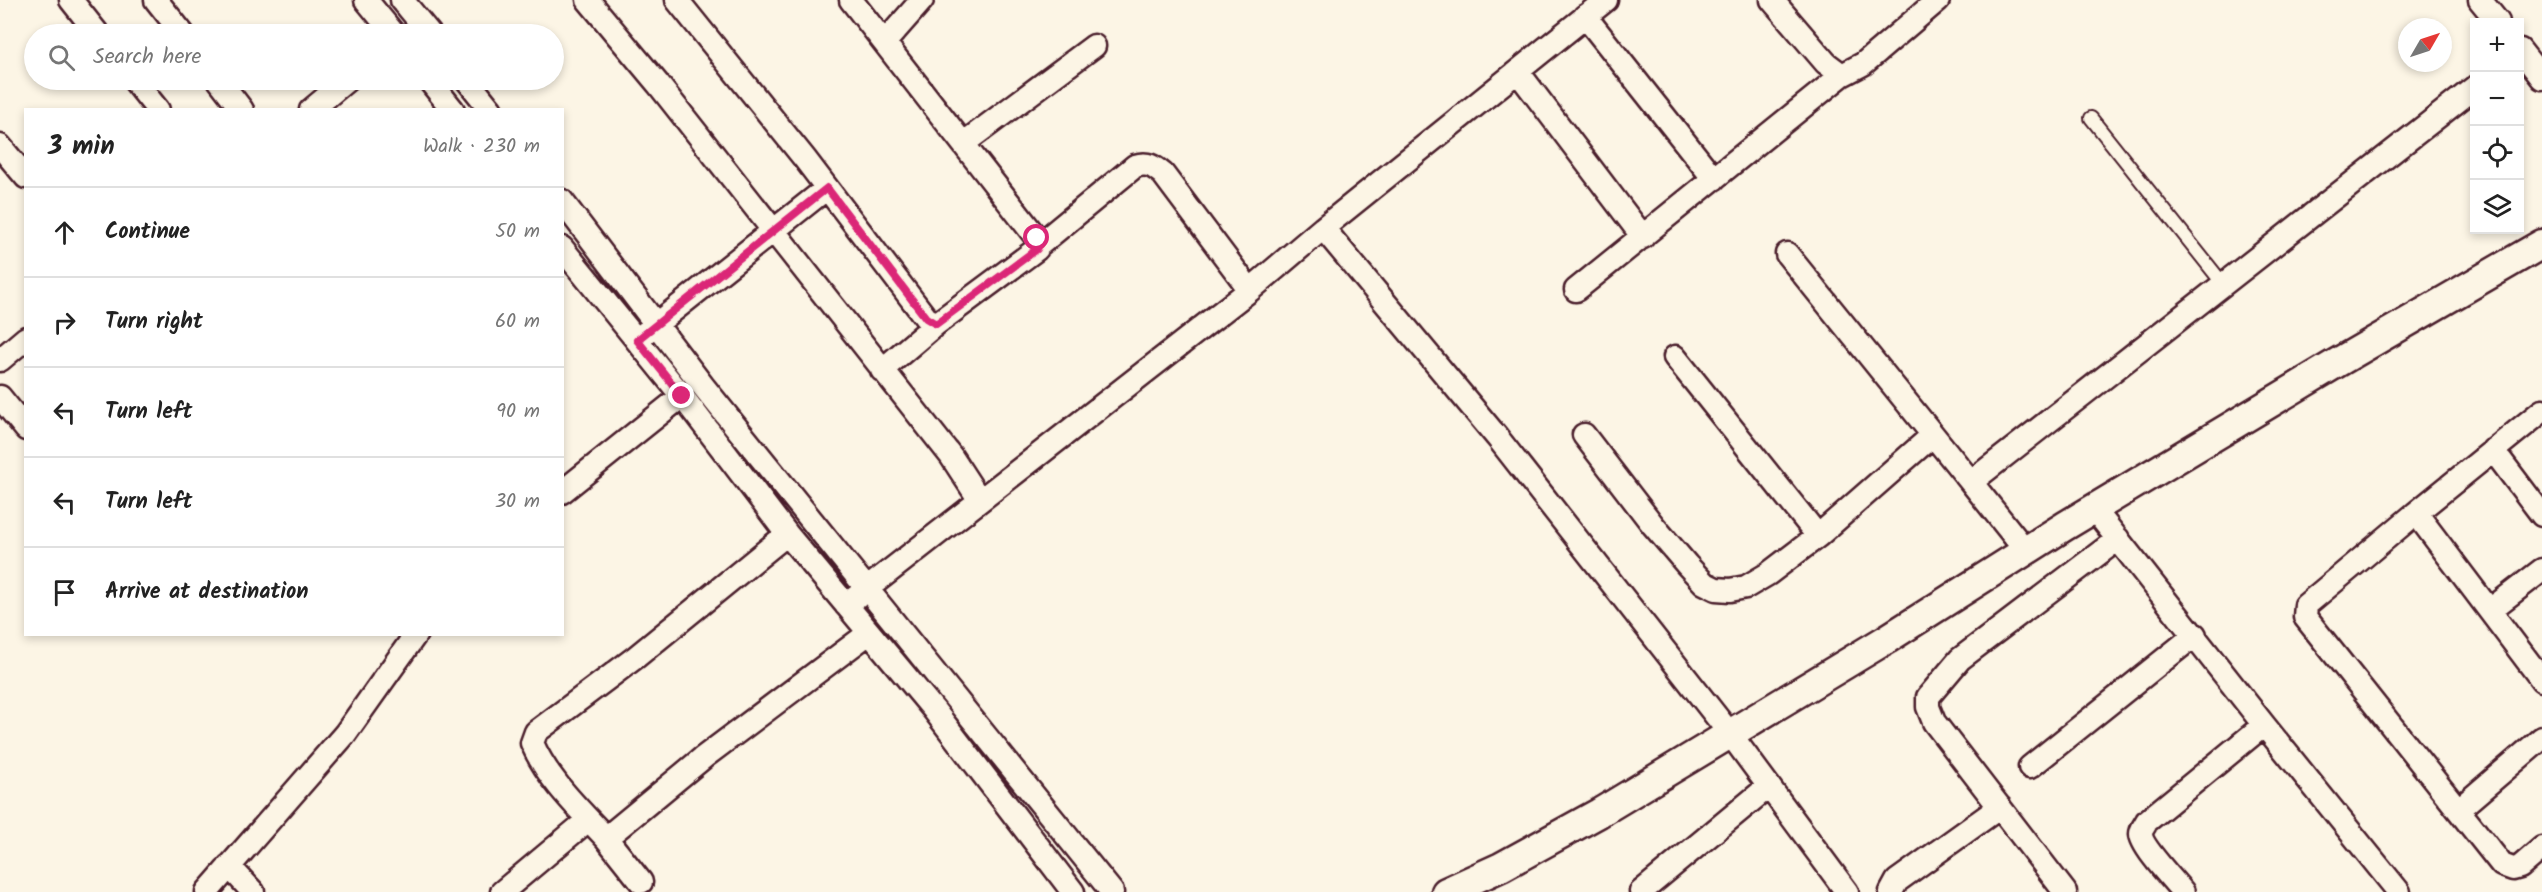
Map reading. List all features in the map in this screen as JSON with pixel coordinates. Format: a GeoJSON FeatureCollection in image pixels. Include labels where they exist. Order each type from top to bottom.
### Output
{"type":"FeatureCollection","features":[{"type":"Feature","properties":{"kind":"street"},"geometry":{"type":"LineString","coordinates":[[71,0],[90,24]]}},
{"type":"Feature","properties":{"kind":"street"},"geometry":{"type":"LineString","coordinates":[[156,0],[175,24]]}},
{"type":"Feature","properties":{"kind":"street"},"geometry":{"type":"LineString","coordinates":[[366,0],[386,24]]}},
{"type":"Feature","properties":{"kind":"street"},"geometry":{"type":"LineString","coordinates":[[402,0],[422,24]]}},
{"type":"Feature","properties":{"kind":"street"},"geometry":{"type":"LineString","coordinates":[[588,0],[658,84],[772,232],[951,456],[979,499]]}},
{"type":"Feature","properties":{"kind":"street"},"geometry":{"type":"LineString","coordinates":[[677,0],[827,188],[926,318],[936,324]]}},
{"type":"Feature","properties":{"kind":"street"},"geometry":{"type":"LineString","coordinates":[[851,0],[1037,238],[1039,245]]}},
{"type":"Feature","properties":{"kind":"street"},"geometry":{"type":"LineString","coordinates":[[885,42],[922,0]]}},
{"type":"Feature","properties":{"kind":"street"},"geometry":{"type":"LineString","coordinates":[[846,605],[979,499],[1250,290],[1323,228],[1606,0]]}},
{"type":"Feature","properties":{"kind":"street"},"geometry":{"type":"LineString","coordinates":[[1772,0],[1826,63],[1842,75]]}},
{"type":"Feature","properties":{"kind":"street"},"geometry":{"type":"LineString","coordinates":[[1576,290],[1842,75],[1863,64],[1938,0]]}},
{"type":"Feature","properties":{"kind":"street"},"geometry":{"type":"LineString","coordinates":[[2480,0],[2495,18]]}},
{"type":"Feature","properties":{"kind":"street"},"geometry":{"type":"LineString","coordinates":[[1586,15],[1714,179]]}},
{"type":"Feature","properties":{"kind":"street"},"geometry":{"type":"LineString","coordinates":[[964,143],[1094,46]]}},
{"type":"Feature","properties":{"kind":"street"},"geometry":{"type":"LineString","coordinates":[[2524,56],[2542,78]]}},
{"type":"Feature","properties":{"kind":"street"},"geometry":{"type":"LineString","coordinates":[[1518,72],[1643,237]]}},
{"type":"Feature","properties":{"kind":"street"},"geometry":{"type":"LineString","coordinates":[[142,90],[156,108]]}},
{"type":"Feature","properties":{"kind":"street"},"geometry":{"type":"LineString","coordinates":[[227,90],[240,108]]}},
{"type":"Feature","properties":{"kind":"street"},"geometry":{"type":"LineString","coordinates":[[312,108],[335,90]]}},
{"type":"Feature","properties":{"kind":"street"},"geometry":{"type":"LineString","coordinates":[[437,90],[451,108]]}},
{"type":"Feature","properties":{"kind":"street"},"geometry":{"type":"LineString","coordinates":[[475,90],[489,108]]}},
{"type":"Feature","properties":{"kind":"street"},"geometry":{"type":"LineString","coordinates":[[1971,482],[2470,92]]}},
{"type":"Feature","properties":{"kind":"street"},"geometry":{"type":"LineString","coordinates":[[0,146],[24,175]]}},
{"type":"Feature","properties":{"kind":"street"},"geometry":{"type":"LineString","coordinates":[[882,370],[936,324],[994,282],[1135,166],[1143,164],[1151,165],[1162,174],[1250,290]]}},
{"type":"Feature","properties":{"kind":"street"},"geometry":{"type":"LineString","coordinates":[[637,340],[827,188]]}},
{"type":"Feature","properties":{"kind":"street"},"geometry":{"type":"LineString","coordinates":[[564,204],[703,386],[1112,892]]}},
{"type":"Feature","properties":{"kind":"street"},"geometry":{"type":"LineString","coordinates":[[1323,228],[1497,437],[1731,735],[1847,892]]}},
{"type":"Feature","properties":{"kind":"street"},"geometry":{"type":"LineString","coordinates":[[564,250],[682,396],[787,534],[934,710],[1073,892]]}},
{"type":"Feature","properties":{"kind":"street"},"geometry":{"type":"LineString","coordinates":[[1446,892],[1501,867],[1590,819],[1731,735],[2094,509],[2335,364],[2539,252]]}},
{"type":"Feature","properties":{"kind":"street"},"geometry":{"type":"LineString","coordinates":[[1787,254],[2026,551]]}},
{"type":"Feature","properties":{"kind":"street"},"geometry":{"type":"LineString","coordinates":[[0,360],[24,340]]}},
{"type":"Feature","properties":{"kind":"street"},"geometry":{"type":"LineString","coordinates":[[1675,357],[1818,536]]}},
{"type":"Feature","properties":{"kind":"street"},"geometry":{"type":"LineString","coordinates":[[564,490],[682,396]]}},
{"type":"Feature","properties":{"kind":"street"},"geometry":{"type":"LineString","coordinates":[[0,397],[24,427]]}},
{"type":"Feature","properties":{"kind":"street"},"geometry":{"type":"LineString","coordinates":[[2542,411],[2306,605],[2304,611],[2309,624],[2502,865],[2508,868],[2520,867],[2542,848]]}},
{"type":"Feature","properties":{"kind":"street"},"geometry":{"type":"LineString","coordinates":[[1584,435],[1653,525],[1704,583],[1716,589],[1730,590],[1746,587],[1768,574],[1818,536],[1934,435]]}},
{"type":"Feature","properties":{"kind":"street"},"geometry":{"type":"LineString","coordinates":[[2493,450],[2542,515]]}},
{"type":"Feature","properties":{"kind":"street"},"geometry":{"type":"LineString","coordinates":[[2094,509],[2399,892]]}},
{"type":"Feature","properties":{"kind":"street"},"geometry":{"type":"LineString","coordinates":[[2416,513],[2542,680]]}},
{"type":"Feature","properties":{"kind":"street"},"geometry":{"type":"LineString","coordinates":[[641,882],[606,838],[580,812],[537,754],[532,743],[536,732],[636,657],[787,534]]}},
{"type":"Feature","properties":{"kind":"street"},"geometry":{"type":"LineString","coordinates":[[2065,892],[1934,722],[1928,707],[1928,697],[1960,658],[2118,539]]}},
{"type":"Feature","properties":{"kind":"street"},"geometry":{"type":"LineString","coordinates":[[2490,610],[2542,570]]}},
{"type":"Feature","properties":{"kind":"street"},"geometry":{"type":"LineString","coordinates":[[606,838],[704,758],[869,633]]}},
{"type":"Feature","properties":{"kind":"street"},"geometry":{"type":"LineString","coordinates":[[2030,767],[2195,635]]}},
{"type":"Feature","properties":{"kind":"street"},"geometry":{"type":"LineString","coordinates":[[207,892],[345,734],[415,636]]}},
{"type":"Feature","properties":{"kind":"street"},"geometry":{"type":"LineString","coordinates":[[2183,892],[2145,845],[2141,834],[2142,829],[2147,821],[2264,725]]}},
{"type":"Feature","properties":{"kind":"street"},"geometry":{"type":"LineString","coordinates":[[2459,810],[2542,738]]}},
{"type":"Feature","properties":{"kind":"street"},"geometry":{"type":"LineString","coordinates":[[1641,892],[1769,786]]}},
{"type":"Feature","properties":{"kind":"street"},"geometry":{"type":"LineString","coordinates":[[1891,892],[1897,881],[2000,807]]}},
{"type":"Feature","properties":{"kind":"street"},"geometry":{"type":"LineString","coordinates":[[502,892],[588,820]]}},
{"type":"Feature","properties":{"kind":"street"},"geometry":{"type":"LineString","coordinates":[[229,866],[253,892]]}},
{"type":"Feature","properties":{"kind":"lane"},"geometry":{"type":"LineString","coordinates":[[2091,118],[2224,285]]}},
{"type":"Feature","properties":{"kind":"route"},"geometry":{"type":"LineString","coordinates":[[682,396],[637,340],[827,188],[926,318],[936,324],[1037,249],[1039,241],[1037,238]]}}]}
